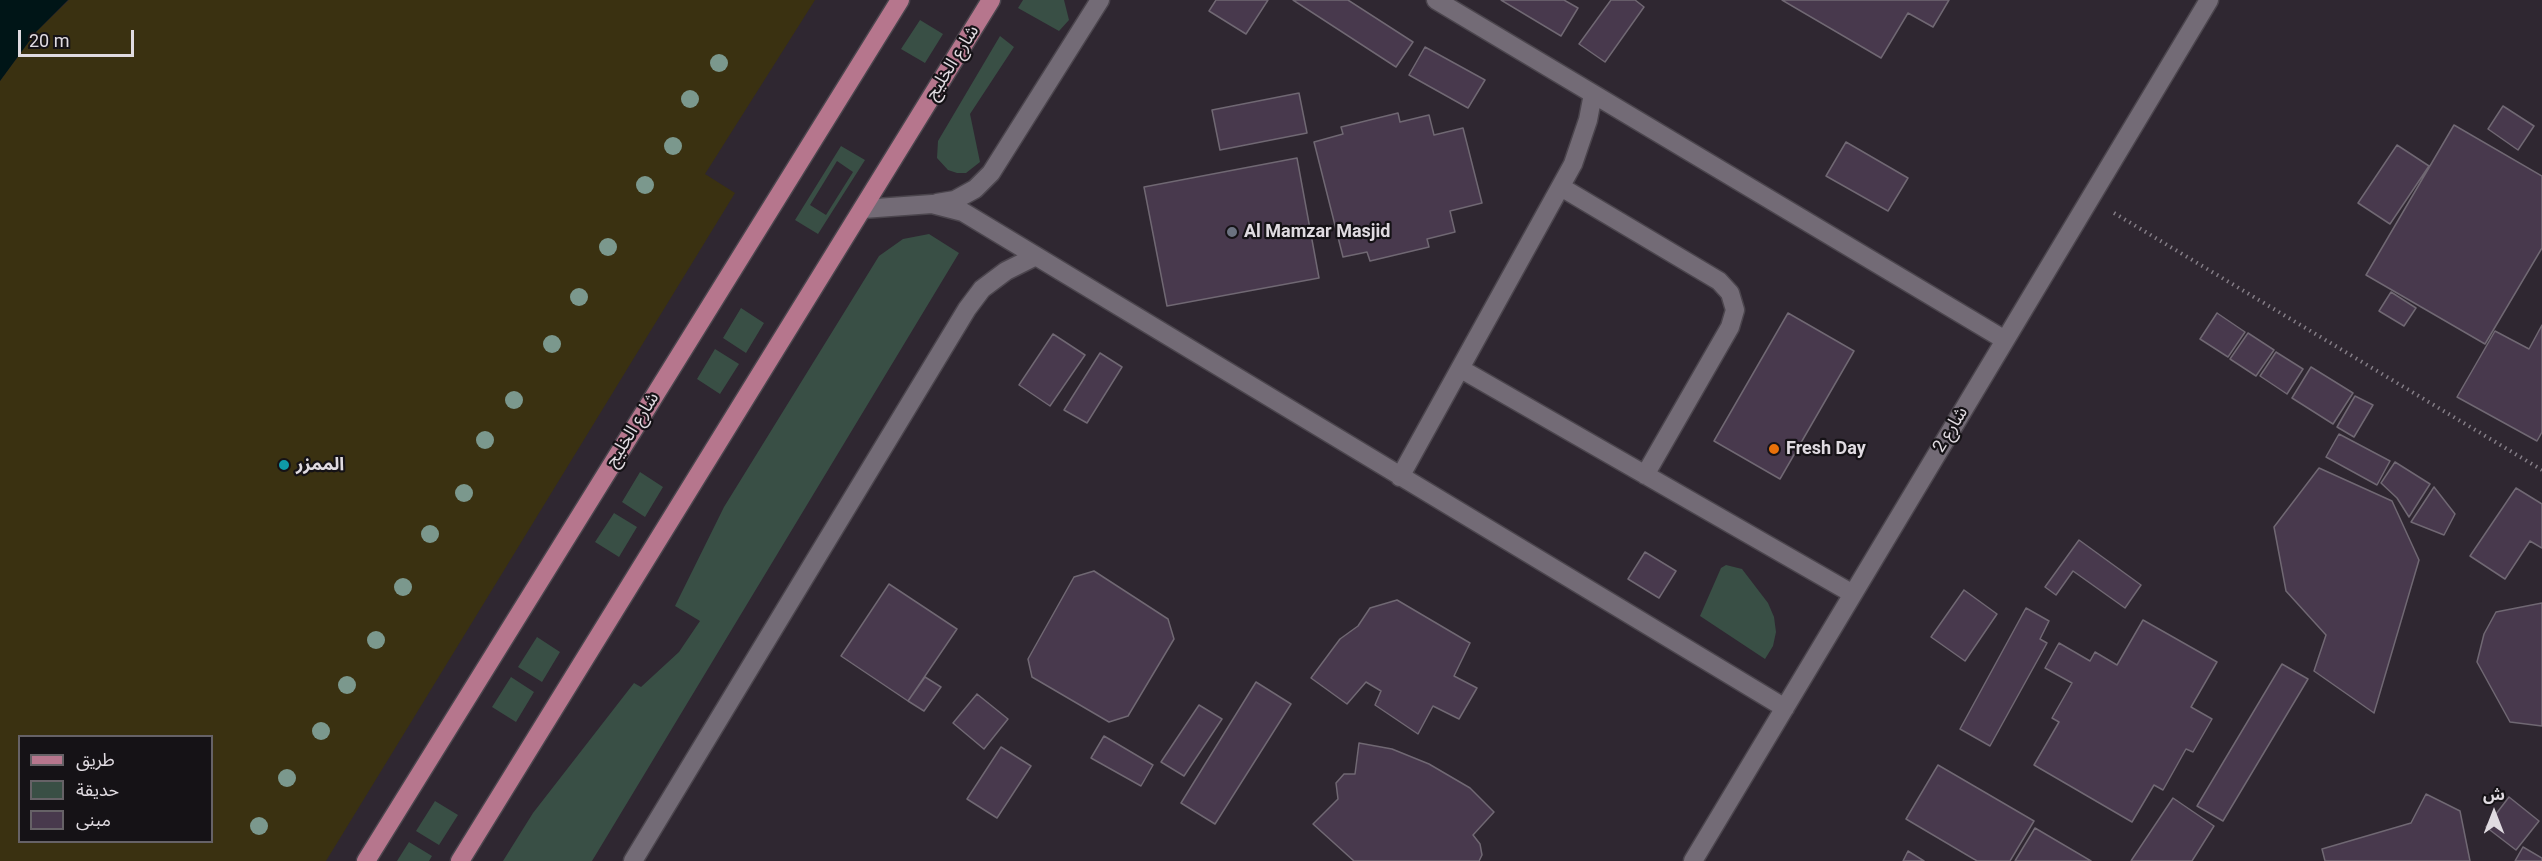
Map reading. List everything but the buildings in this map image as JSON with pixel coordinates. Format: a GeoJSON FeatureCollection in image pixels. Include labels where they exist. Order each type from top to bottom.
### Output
{"type":"FeatureCollection","features":[{"type":"Feature","properties":{"kind":"main road","name":"شارع الخليج"},"geometry":{"type":"LineString","coordinates":[[366,861],[900,0]]}},
{"type":"Feature","properties":{"kind":"main road","name":"شارع الخليج"},"geometry":{"type":"LineString","coordinates":[[460,861],[992,0]]}},
{"type":"Feature","properties":{"kind":"street"},"geometry":{"type":"LineString","coordinates":[[863,209],[955,200],[975,189],[991,173],[1100,0]]}},
{"type":"Feature","properties":{"kind":"street"},"geometry":{"type":"LineString","coordinates":[[1436,0],[2005,340]]}},
{"type":"Feature","properties":{"kind":"street","name":"شارع 2"},"geometry":{"type":"LineString","coordinates":[[1693,861],[2209,0]]}},
{"type":"Feature","properties":{"kind":"street"},"geometry":{"type":"LineString","coordinates":[[1400,477],[1561,187],[1582,142],[1593,94]]}},
{"type":"Feature","properties":{"kind":"street"},"geometry":{"type":"LineString","coordinates":[[1561,187],[1719,281],[1730,294],[1735,310],[1730,327],[1645,475]]}},
{"type":"Feature","properties":{"kind":"street"},"geometry":{"type":"LineString","coordinates":[[932,204],[963,213],[1036,256],[1785,708]]}},
{"type":"Feature","properties":{"kind":"street"},"geometry":{"type":"LineString","coordinates":[[633,861],[967,309],[982,289],[1006,271],[1036,256]]}},
{"type":"Feature","properties":{"kind":"street"},"geometry":{"type":"LineString","coordinates":[[1461,369],[1853,594]]}},
{"type":"Feature","properties":{"kind":"path"},"geometry":{"type":"LineString","coordinates":[[2090,199],[2542,470]]}},
{"type":"Feature","properties":{"kind":"green space"},"geometry":{"type":"Polygon","coordinates":[[[1023,0],[1064,0],[1069,20],[1059,31],[1018,8],[1023,0]]]}},
{"type":"Feature","properties":{"kind":"green space"},"geometry":{"type":"Polygon","coordinates":[[[920,20],[943,34],[925,63],[901,49],[920,20]]]}},
{"type":"Feature","properties":{"kind":"green space"},"geometry":{"type":"Polygon","coordinates":[[[1000,36],[1014,47],[970,114],[980,162],[966,173],[948,170],[937,158],[938,141],[1000,36]]]}},
{"type":"Feature","properties":{"kind":"green space"},"geometry":{"type":"Polygon","coordinates":[[[841,146],[865,160],[818,234],[795,220],[841,146]],[[837,161],[810,205],[826,215],[853,172],[837,161]]]}},
{"type":"Feature","properties":{"kind":"green space"},"geometry":{"type":"Polygon","coordinates":[[[929,234],[959,253],[592,861],[503,861],[533,813],[634,683],[641,687],[679,652],[700,621],[675,606],[724,507],[879,256],[903,239],[929,234]]]}},
{"type":"Feature","properties":{"kind":"green space"},"geometry":{"type":"Polygon","coordinates":[[[741,308],[764,323],[746,353],[723,338],[741,308]]]}},
{"type":"Feature","properties":{"kind":"green space"},"geometry":{"type":"Polygon","coordinates":[[[715,349],[739,364],[720,394],[697,379],[715,349]]]}},
{"type":"Feature","properties":{"kind":"green space"},"geometry":{"type":"Polygon","coordinates":[[[640,472],[663,487],[645,517],[622,502],[640,472]]]}},
{"type":"Feature","properties":{"kind":"green space"},"geometry":{"type":"Polygon","coordinates":[[[614,513],[637,527],[619,557],[595,542],[614,513]]]}},
{"type":"Feature","properties":{"kind":"green space"},"geometry":{"type":"Polygon","coordinates":[[[1726,565],[1742,569],[1768,603],[1774,617],[1776,632],[1773,646],[1765,659],[1700,616],[1721,568],[1726,565]]]}},
{"type":"Feature","properties":{"kind":"green space"},"geometry":{"type":"Polygon","coordinates":[[[537,637],[560,652],[542,682],[518,667],[537,637]]]}},
{"type":"Feature","properties":{"kind":"green space"},"geometry":{"type":"Polygon","coordinates":[[[511,677],[534,692],[516,722],[492,707],[511,677]]]}},
{"type":"Feature","properties":{"kind":"green space"},"geometry":{"type":"Polygon","coordinates":[[[435,801],[458,815],[439,845],[416,831],[435,801]]]}},
{"type":"Feature","properties":{"kind":"green space"},"geometry":{"type":"Polygon","coordinates":[[[409,842],[432,856],[429,861],[397,861],[409,842]]]}},
{"type":"Feature","properties":{"kind":"sand","name":"الممزر"},"geometry":{"type":"Polygon","coordinates":[[[69,0],[815,0],[705,174],[735,193],[326,861],[0,861],[0,81],[36,32],[69,0]]]}},
{"type":"Feature","properties":{"kind":"shaded area"},"geometry":{"type":"Polygon","coordinates":[[[0,0],[68,0],[36,32],[0,81],[0,0]]]}},
{"type":"Feature","properties":{"kind":"place","name":"Al Mamzar Masjid"},"geometry":{"type":"Point","coordinates":[1232,232]}},
{"type":"Feature","properties":{"kind":"place","name":"Fresh Day"},"geometry":{"type":"Point","coordinates":[1774,449]}},
{"type":"Feature","properties":{"kind":"place","name":"الممزر"},"geometry":{"type":"Point","coordinates":[284,465]}}]}
